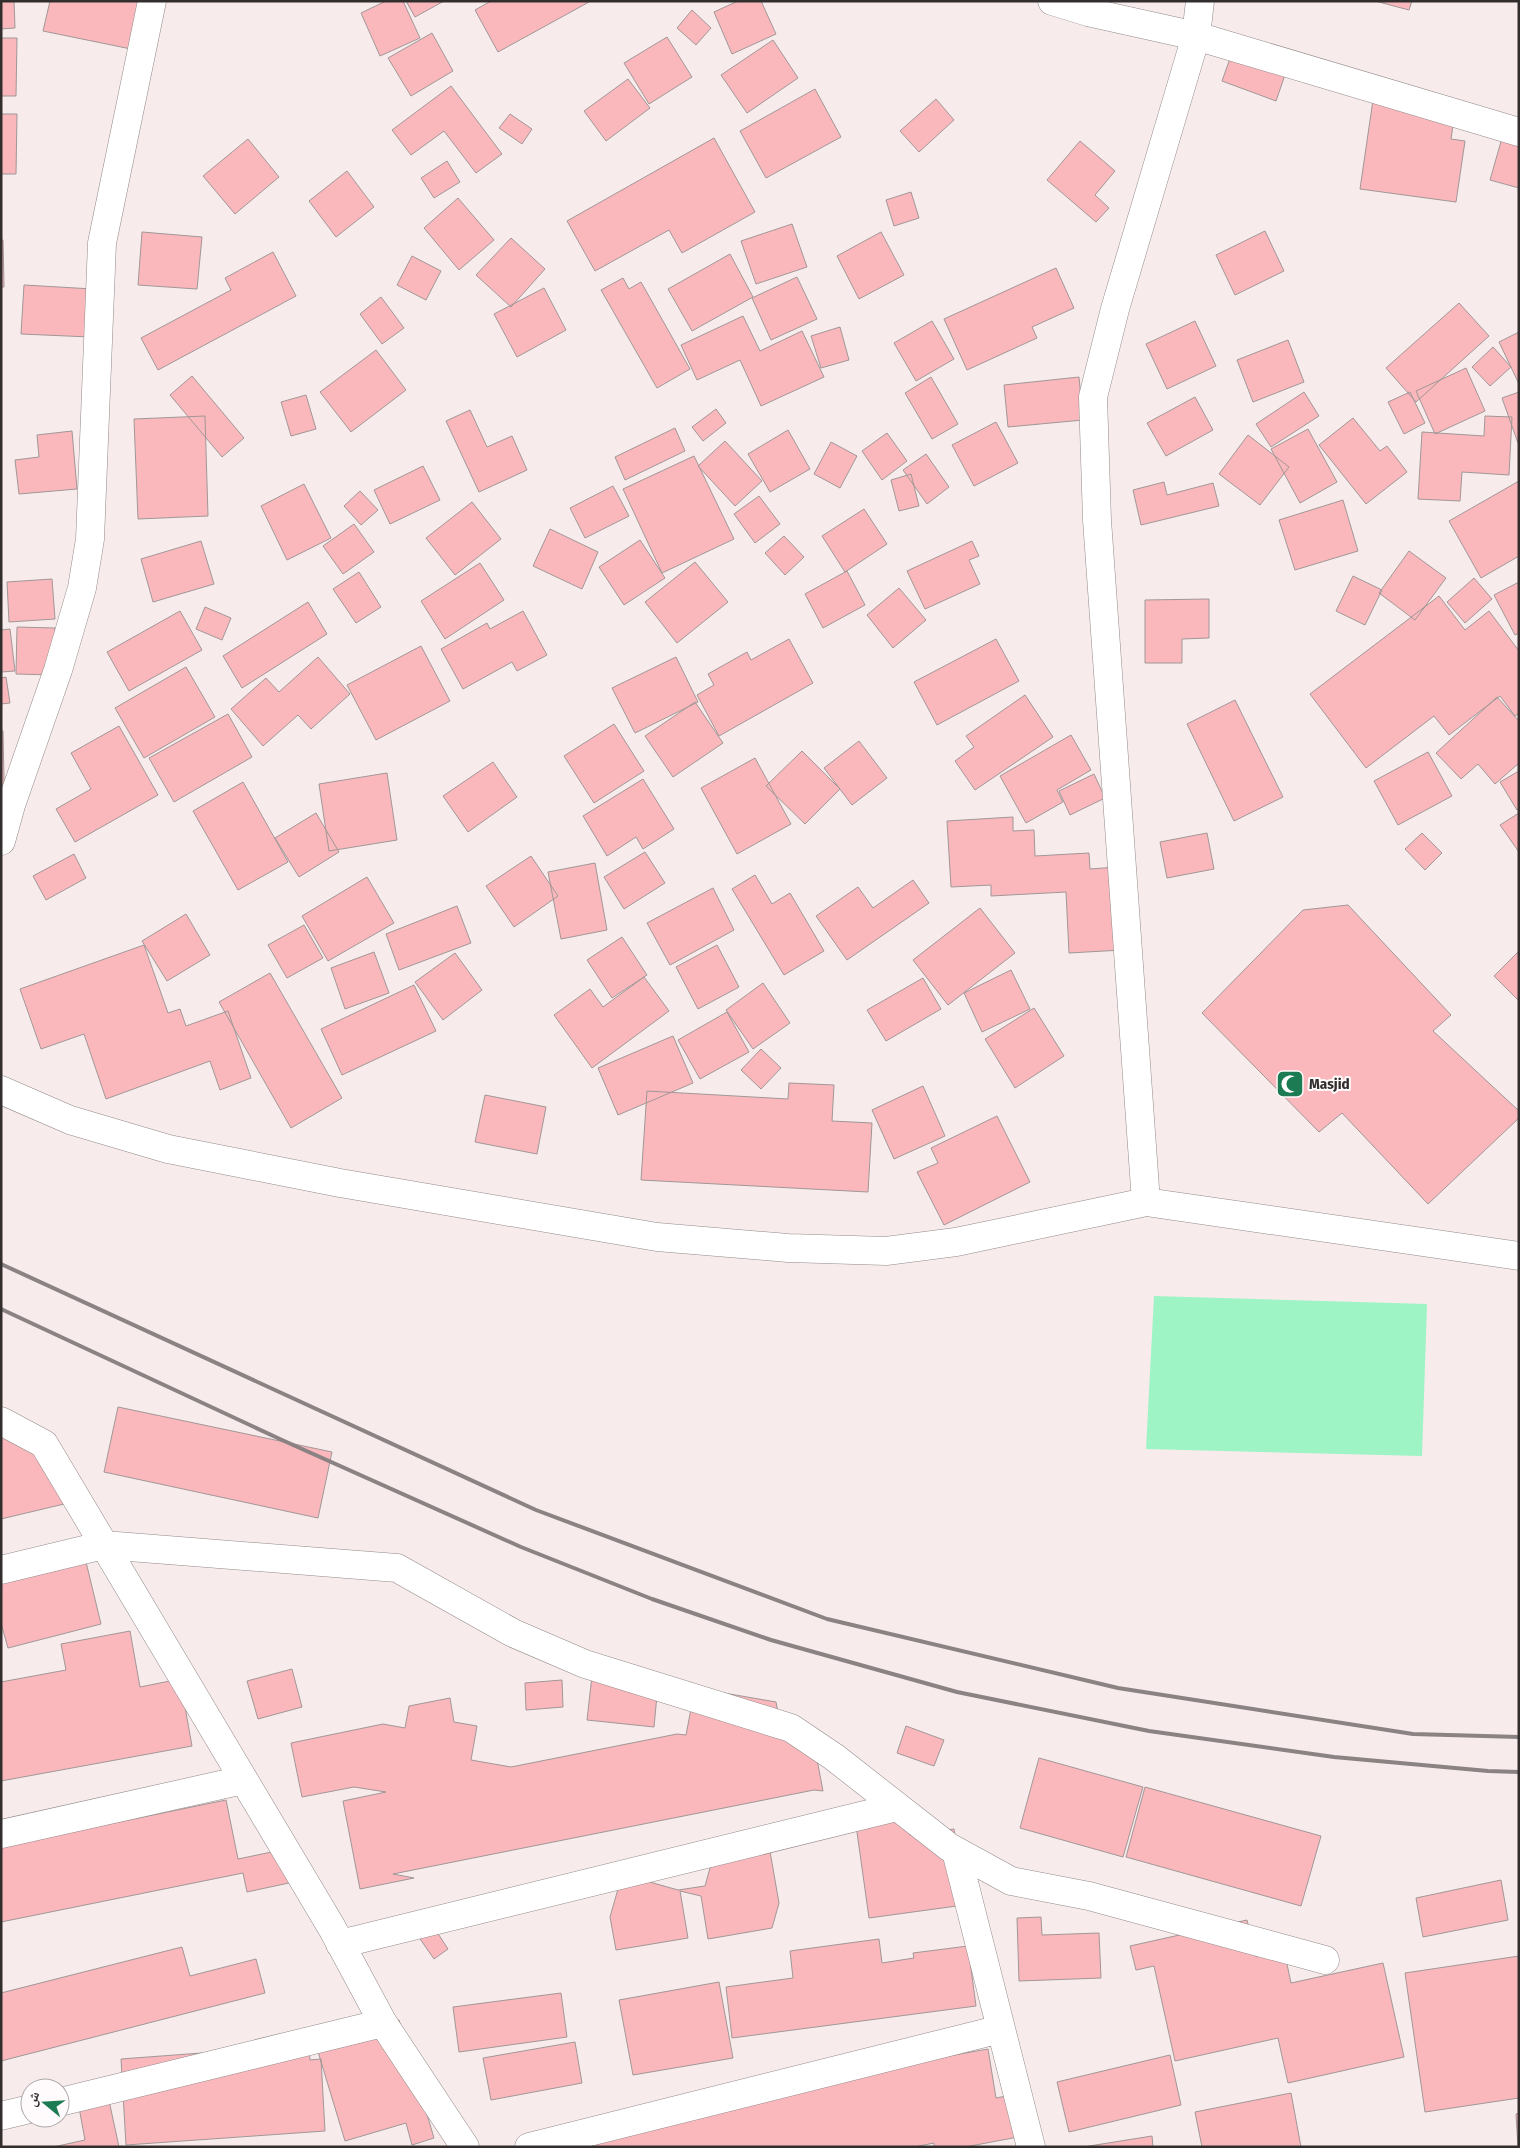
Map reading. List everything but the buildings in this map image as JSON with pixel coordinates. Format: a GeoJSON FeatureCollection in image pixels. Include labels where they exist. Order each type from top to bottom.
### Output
{"type":"FeatureCollection","features":[{"type":"Feature","properties":{"kind":"street"},"geometry":{"type":"LineString","coordinates":[[1,841],[11,805],[58,670],[82,588],[90,539],[102,243],[152,1]]}},
{"type":"Feature","properties":{"kind":"street"},"geometry":{"type":"LineString","coordinates":[[1052,1],[1088,12],[1196,36],[1519,132]]}},
{"type":"Feature","properties":{"kind":"street"},"geometry":{"type":"LineString","coordinates":[[1146,1202],[1097,520],[1093,397],[1115,309],[1196,36],[1200,1]]}},
{"type":"Feature","properties":{"kind":"street"},"geometry":{"type":"LineString","coordinates":[[1,1090],[70,1120],[168,1148],[340,1183],[657,1237],[788,1248],[886,1251],[956,1242],[1146,1202],[1519,1256]]}},
{"type":"Feature","properties":{"kind":"street"},"geometry":{"type":"LineString","coordinates":[[1,1422],[44,1444],[244,1780],[340,1944],[383,2023],[466,2147]]}},
{"type":"Feature","properties":{"kind":"street"},"geometry":{"type":"LineString","coordinates":[[1,1570],[104,1545],[398,1568],[513,1633],[585,1664],[791,1728],[834,1758],[956,1851],[1011,1881],[1089,1896],[1324,1960]]}},
{"type":"Feature","properties":{"kind":"street"},"geometry":{"type":"LineString","coordinates":[[1,1834],[244,1780]]}},
{"type":"Feature","properties":{"kind":"street"},"geometry":{"type":"LineString","coordinates":[[340,1944],[897,1806]]}},
{"type":"Feature","properties":{"kind":"street"},"geometry":{"type":"LineString","coordinates":[[956,1851],[1031,2147]]}},
{"type":"Feature","properties":{"kind":"street"},"geometry":{"type":"LineString","coordinates":[[70,2100],[383,2023]]}},
{"type":"Feature","properties":{"kind":"street"},"geometry":{"type":"LineString","coordinates":[[529,2147],[1001,2029]]}},
{"type":"Feature","properties":{"kind":"street"},"geometry":{"type":"LineString","coordinates":[[1,2116],[20,2111]]}},
{"type":"Feature","properties":{"kind":"green space"},"geometry":{"type":"Polygon","coordinates":[[[1154,1296],[1427,1304],[1422,1456],[1146,1449],[1154,1296]]]}},
{"type":"Feature","properties":{"kind":"railway"},"geometry":{"type":"LineString","coordinates":[[1,1264],[536,1510],[827,1619],[1118,1688],[1413,1734],[1519,1737]]}},
{"type":"Feature","properties":{"kind":"railway"},"geometry":{"type":"LineString","coordinates":[[1,1309],[282,1440],[521,1547],[652,1599],[771,1640],[957,1692],[1149,1731],[1334,1757],[1488,1771],[1519,1772]]}},
{"type":"Feature","properties":{"kind":"place","name":"Masjid"},"geometry":{"type":"Point","coordinates":[1290,1084]}}]}
